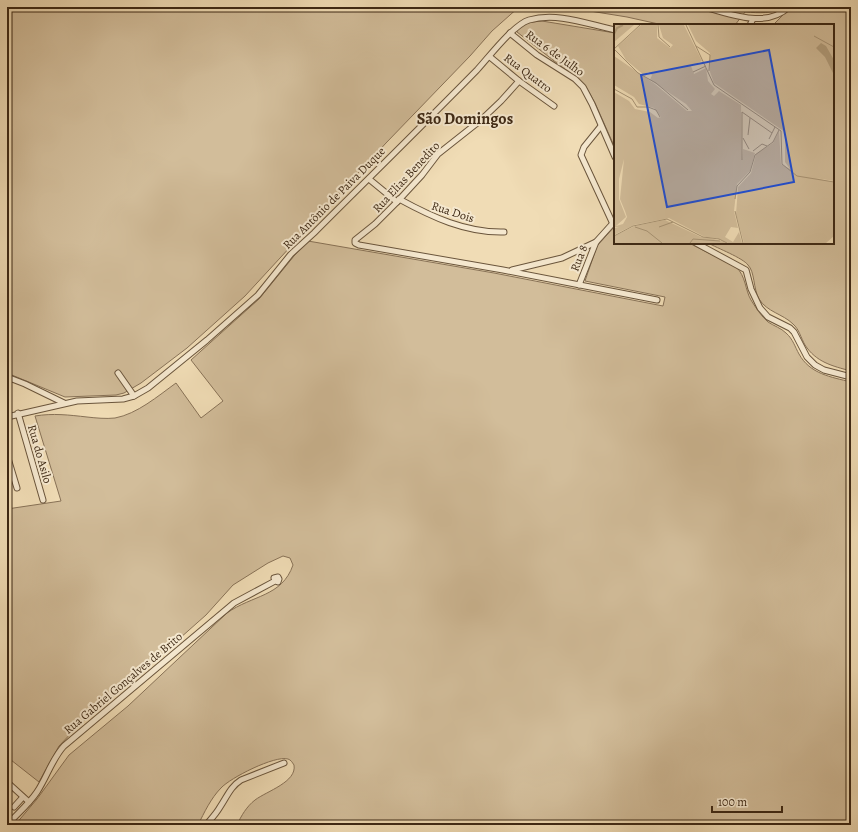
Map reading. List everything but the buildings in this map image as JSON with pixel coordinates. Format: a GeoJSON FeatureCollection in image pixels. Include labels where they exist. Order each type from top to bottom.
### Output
{"type":"FeatureCollection","features":[{"type":"Feature","properties":{"kind":"street"},"geometry":{"type":"LineString","coordinates":[[704,7],[753,19],[777,15],[789,7]]}},
{"type":"Feature","properties":{"kind":"street","name":"Rua Antônio de Paiva Duque"},"geometry":{"type":"LineString","coordinates":[[7,417],[18,413],[77,401],[123,400],[148,388],[207,340],[258,295],[291,254],[490,57],[518,25],[523,22],[548,16],[614,30]]}},
{"type":"Feature","properties":{"kind":"street"},"geometry":{"type":"LineString","coordinates":[[750,24],[753,19]]}},
{"type":"Feature","properties":{"kind":"street","name":"Rua 6 de Julho"},"geometry":{"type":"LineString","coordinates":[[510,33],[583,86],[589,95],[614,155]]}},
{"type":"Feature","properties":{"kind":"street","name":"Rua Quatro"},"geometry":{"type":"LineString","coordinates":[[490,57],[554,106]]}},
{"type":"Feature","properties":{"kind":"street","name":"Rua Elias Benedito"},"geometry":{"type":"LineString","coordinates":[[503,270],[359,245],[354,242],[398,201],[416,182],[438,154],[481,120],[501,101],[519,80]]}},
{"type":"Feature","properties":{"kind":"street"},"geometry":{"type":"LineString","coordinates":[[601,126],[582,150],[581,155],[614,223]]}},
{"type":"Feature","properties":{"kind":"street","name":"Rua Dois"},"geometry":{"type":"LineString","coordinates":[[369,178],[398,201],[453,224],[484,231],[504,232]]}},
{"type":"Feature","properties":{"kind":"street","name":"Rua 8"},"geometry":{"type":"LineString","coordinates":[[579,285],[596,242],[614,223]]}},
{"type":"Feature","properties":{"kind":"street"},"geometry":{"type":"LineString","coordinates":[[503,270],[518,269],[550,262],[596,242]]}},
{"type":"Feature","properties":{"kind":"street"},"geometry":{"type":"LineString","coordinates":[[698,244],[746,270],[751,289],[760,308],[768,317],[790,328],[794,332],[806,357],[815,365],[824,370],[851,377]]}},
{"type":"Feature","properties":{"kind":"street"},"geometry":{"type":"LineString","coordinates":[[503,270],[657,300]]}},
{"type":"Feature","properties":{"kind":"street"},"geometry":{"type":"LineString","coordinates":[[118,373],[134,396]]}},
{"type":"Feature","properties":{"kind":"street"},"geometry":{"type":"LineString","coordinates":[[7,377],[64,403]]}},
{"type":"Feature","properties":{"kind":"street","name":"Rua do Asilo"},"geometry":{"type":"LineString","coordinates":[[18,413],[43,500]]}},
{"type":"Feature","properties":{"kind":"street"},"geometry":{"type":"LineString","coordinates":[[7,455],[17,488]]}},
{"type":"Feature","properties":{"kind":"street","name":"Rua Gabriel Gonçalves de Brito"},"geometry":{"type":"LineString","coordinates":[[7,825],[29,802],[45,778],[56,756],[69,742],[234,603],[275,582]]}},
{"type":"Feature","properties":{"kind":"street"},"geometry":{"type":"LineString","coordinates":[[206,825],[219,809],[227,794],[236,783],[284,763]]}},
{"type":"Feature","properties":{"kind":"street"},"geometry":{"type":"LineString","coordinates":[[7,782],[29,802]]}},
{"type":"Feature","properties":{"kind":"street"},"geometry":{"type":"LineString","coordinates":[[14,807],[23,797]]}},
{"type":"Feature","properties":{"kind":"shaded area"},"geometry":{"type":"Polygon","coordinates":[[[7,7],[519,7],[492,31],[245,296],[187,348],[141,383],[124,393],[116,395],[65,397],[7,373],[7,7]]]}},
{"type":"Feature","properties":{"kind":"shaded area"},"geometry":{"type":"Polygon","coordinates":[[[565,7],[785,7],[771,12],[745,12],[736,24],[658,24],[627,17],[565,7]]]}},
{"type":"Feature","properties":{"kind":"shaded area"},"geometry":{"type":"Polygon","coordinates":[[[791,7],[851,7],[851,371],[831,365],[814,356],[805,345],[795,326],[766,307],[759,299],[752,272],[748,265],[736,256],[710,244],[834,244],[834,24],[774,24],[791,7]]]}},
{"type":"Feature","properties":{"kind":"shaded area"},"geometry":{"type":"Polygon","coordinates":[[[542,21],[614,33],[614,146],[595,103],[585,85],[517,32],[519,27],[522,25],[542,21]]]}},
{"type":"Feature","properties":{"kind":"shaded area"},"geometry":{"type":"Polygon","coordinates":[[[614,227],[614,244],[691,244],[736,267],[742,275],[749,296],[759,312],[768,322],[788,335],[799,354],[809,366],[822,374],[851,382],[851,825],[237,825],[244,811],[252,802],[280,786],[291,776],[294,771],[294,765],[289,759],[282,759],[273,760],[253,768],[226,784],[214,796],[198,825],[15,825],[37,799],[69,755],[128,706],[227,613],[274,590],[288,576],[293,565],[290,558],[283,556],[268,563],[233,585],[206,615],[78,726],[59,746],[39,782],[11,760],[7,764],[7,509],[61,501],[35,416],[61,415],[115,418],[139,409],[176,383],[201,418],[223,401],[191,360],[259,299],[308,241],[494,273],[663,306],[665,297],[585,281],[597,246],[614,227]]]}},
{"type":"Feature","properties":{"kind":"district","name":"São Domingos"},"geometry":{"type":"Point","coordinates":[465,119]}}]}
